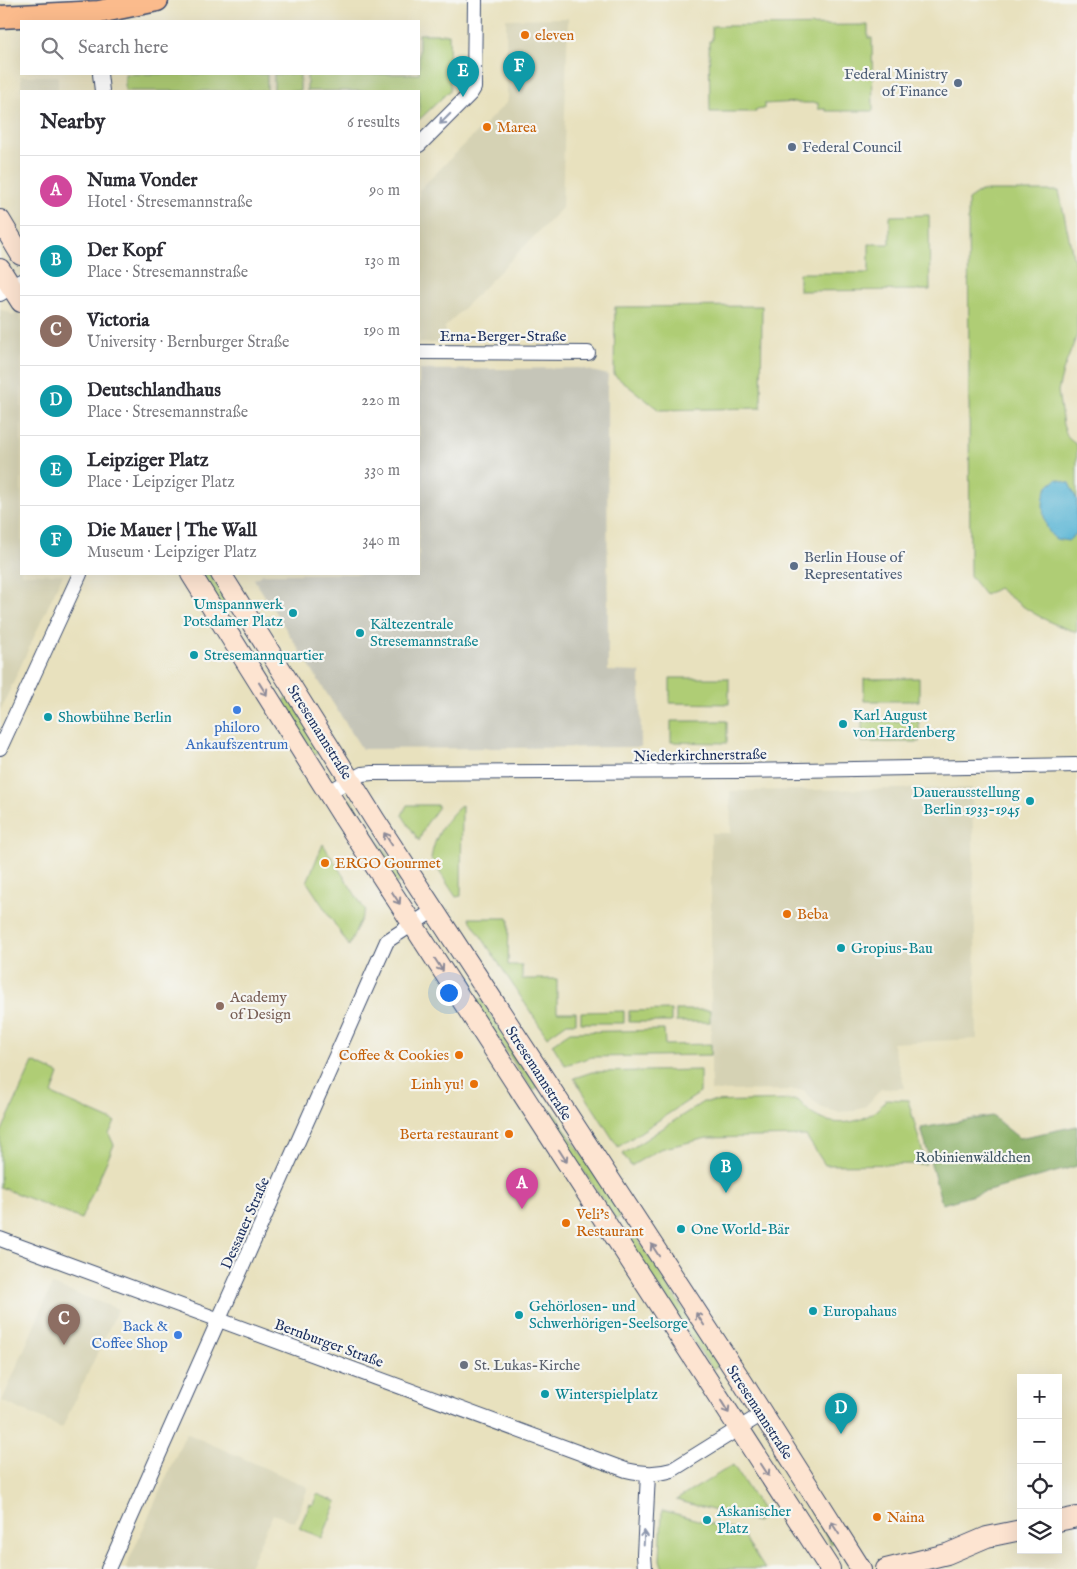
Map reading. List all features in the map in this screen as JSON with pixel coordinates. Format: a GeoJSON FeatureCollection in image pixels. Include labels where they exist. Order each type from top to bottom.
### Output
{"type":"FeatureCollection","features":[{"type":"Feature","properties":{"kind":"main road"},"geometry":{"type":"LineString","coordinates":[[0,17],[99,17],[157,0]]}},
{"type":"Feature","properties":{"kind":"main road"},"geometry":{"type":"LineString","coordinates":[[0,220],[20,253]]}},
{"type":"Feature","properties":{"kind":"main road"},"geometry":{"type":"LineString","coordinates":[[0,269],[14,291]]}},
{"type":"Feature","properties":{"kind":"main road","name":"Stresemannstraße"},"geometry":{"type":"LineString","coordinates":[[192,575],[328,792],[830,1569]]}},
{"type":"Feature","properties":{"kind":"main road","name":"Stresemannstraße"},"geometry":{"type":"LineString","coordinates":[[222,575],[434,910],[861,1569]]}},
{"type":"Feature","properties":{"kind":"main road"},"geometry":{"type":"LineString","coordinates":[[460,997],[482,983]]}},
{"type":"Feature","properties":{"kind":"main road"},"geometry":{"type":"LineString","coordinates":[[532,1108],[554,1094]]}},
{"type":"Feature","properties":{"kind":"main road"},"geometry":{"type":"LineString","coordinates":[[614,1235],[636,1221]]}},
{"type":"Feature","properties":{"kind":"main road"},"geometry":{"type":"LineString","coordinates":[[709,1382],[731,1367]]}},
{"type":"Feature","properties":{"kind":"main road"},"geometry":{"type":"LineString","coordinates":[[1062,1520],[1077,1517]]}},
{"type":"Feature","properties":{"kind":"main road"},"geometry":{"type":"LineString","coordinates":[[886,1569],[948,1554],[987,1537],[1017,1531]]}},
{"type":"Feature","properties":{"kind":"street"},"geometry":{"type":"LineString","coordinates":[[420,144],[474,88],[475,0]]}},
{"type":"Feature","properties":{"kind":"street"},"geometry":{"type":"LineString","coordinates":[[100,75],[102,90]]}},
{"type":"Feature","properties":{"kind":"street","name":"Erna-Berger-Straße"},"geometry":{"type":"LineString","coordinates":[[420,352],[588,352]]}},
{"type":"Feature","properties":{"kind":"street"},"geometry":{"type":"LineString","coordinates":[[0,748],[80,575]]}},
{"type":"Feature","properties":{"kind":"street","name":"Niederkirchnerstraße"},"geometry":{"type":"LineString","coordinates":[[328,792],[350,779],[362,774],[372,773],[658,772],[1077,765]]}},
{"type":"Feature","properties":{"kind":"street","name":"Dessauer Straße"},"geometry":{"type":"LineString","coordinates":[[108,1569],[388,941],[434,910]]}},
{"type":"Feature","properties":{"kind":"street","name":"Bernburger Straße"},"geometry":{"type":"LineString","coordinates":[[0,1239],[626,1470],[648,1474]]}},
{"type":"Feature","properties":{"kind":"street"},"geometry":{"type":"LineString","coordinates":[[645,1569],[648,1474],[665,1472],[680,1466],[762,1414]]}},
{"type":"Feature","properties":{"kind":"shaded area"},"geometry":{"type":"Polygon","coordinates":[[[568,18],[562,208],[445,327],[445,343],[420,343],[420,189],[507,102],[506,19],[568,18]]]}},
{"type":"Feature","properties":{"kind":"shaded area"},"geometry":{"type":"Polygon","coordinates":[[[21,76],[58,76],[58,90],[21,90],[21,76]]]}},
{"type":"Feature","properties":{"kind":"shaded area"},"geometry":{"type":"Polygon","coordinates":[[[0,310],[7,311],[12,315],[18,312],[20,316],[20,575],[63,575],[0,711],[0,310]]]}},
{"type":"Feature","properties":{"kind":"shaded area"},"geometry":{"type":"Polygon","coordinates":[[[580,368],[608,375],[608,671],[640,672],[641,747],[362,749],[254,579],[261,575],[420,575],[420,370],[580,368]]]}},
{"type":"Feature","properties":{"kind":"shaded area"},"geometry":{"type":"Polygon","coordinates":[[[972,788],[977,1039],[892,1043],[905,1088],[881,1089],[866,1106],[854,1111],[838,1112],[822,1108],[804,1090],[711,1091],[711,833],[731,833],[730,791],[972,788]]]}},
{"type":"Feature","properties":{"kind":"shaded area"},"geometry":{"type":"Polygon","coordinates":[[[52,1285],[118,1309],[62,1428],[2,1401],[52,1285]]]}},
{"type":"Feature","properties":{"kind":"shaded area"},"geometry":{"type":"Polygon","coordinates":[[[186,1433],[308,1487],[295,1522],[273,1514],[248,1569],[125,1569],[186,1433]]]}},
{"type":"Feature","properties":{"kind":"green space"},"geometry":{"type":"Polygon","coordinates":[[[868,25],[868,38],[872,38],[873,111],[826,111],[826,109],[818,109],[818,103],[797,102],[764,104],[764,109],[756,110],[756,112],[710,112],[709,41],[712,41],[712,26],[868,25]]]}},
{"type":"Feature","properties":{"kind":"green space"},"geometry":{"type":"Polygon","coordinates":[[[420,34],[449,34],[450,90],[420,119],[420,90],[307,90],[307,75],[420,75],[420,34]]]}},
{"type":"Feature","properties":{"kind":"green space"},"geometry":{"type":"Polygon","coordinates":[[[125,75],[267,75],[267,90],[125,90],[125,75]]]}},
{"type":"Feature","properties":{"kind":"green space"},"geometry":{"type":"Polygon","coordinates":[[[274,75],[300,75],[300,90],[274,90],[274,75]]]}},
{"type":"Feature","properties":{"kind":"green space"},"geometry":{"type":"Polygon","coordinates":[[[981,191],[1059,191],[1077,275],[1077,335],[1063,371],[1058,391],[1063,425],[1068,438],[1077,445],[1077,632],[1066,629],[1035,614],[998,588],[985,595],[970,576],[968,200],[981,191]]]}},
{"type":"Feature","properties":{"kind":"green space"},"geometry":{"type":"Polygon","coordinates":[[[929,215],[930,290],[799,291],[799,273],[869,273],[869,244],[890,244],[890,216],[929,215]]]}},
{"type":"Feature","properties":{"kind":"green space"},"geometry":{"type":"Polygon","coordinates":[[[762,306],[761,408],[659,410],[614,375],[615,307],[762,306]]]}},
{"type":"Feature","properties":{"kind":"green space"},"geometry":{"type":"Polygon","coordinates":[[[202,575],[213,575],[232,607],[224,612],[202,575]]]}},
{"type":"Feature","properties":{"kind":"green space"},"geometry":{"type":"Polygon","coordinates":[[[670,678],[729,678],[729,704],[670,703],[670,678]]]}},
{"type":"Feature","properties":{"kind":"green space"},"geometry":{"type":"Polygon","coordinates":[[[919,678],[919,701],[864,701],[864,679],[919,678]]]}},
{"type":"Feature","properties":{"kind":"green space"},"geometry":{"type":"Polygon","coordinates":[[[288,695],[322,751],[314,755],[282,705],[288,695]]]}},
{"type":"Feature","properties":{"kind":"green space"},"geometry":{"type":"Polygon","coordinates":[[[671,721],[727,721],[727,743],[671,742],[671,721]]]}},
{"type":"Feature","properties":{"kind":"green space"},"geometry":{"type":"Polygon","coordinates":[[[862,721],[919,721],[919,742],[862,742],[862,721]]]}},
{"type":"Feature","properties":{"kind":"green space"},"geometry":{"type":"Polygon","coordinates":[[[350,799],[404,879],[396,884],[345,802],[350,799]]]}},
{"type":"Feature","properties":{"kind":"green space"},"geometry":{"type":"Polygon","coordinates":[[[407,805],[438,805],[438,808],[425,826],[419,841],[402,815],[407,805]]]}},
{"type":"Feature","properties":{"kind":"green space"},"geometry":{"type":"Polygon","coordinates":[[[462,805],[461,896],[456,897],[431,859],[432,851],[441,829],[450,816],[462,805]]]}},
{"type":"Feature","properties":{"kind":"green space"},"geometry":{"type":"Polygon","coordinates":[[[323,844],[365,910],[349,946],[307,882],[323,844]]]}},
{"type":"Feature","properties":{"kind":"green space"},"geometry":{"type":"Polygon","coordinates":[[[469,918],[509,918],[508,965],[522,965],[522,979],[557,979],[557,1012],[576,1012],[576,1023],[567,1023],[547,1037],[469,918]]]}},
{"type":"Feature","properties":{"kind":"green space"},"geometry":{"type":"Polygon","coordinates":[[[453,955],[467,977],[461,981],[446,960],[453,955]]]}},
{"type":"Feature","properties":{"kind":"green space"},"geometry":{"type":"Polygon","coordinates":[[[481,999],[538,1087],[533,1091],[474,1003],[481,999]]]}},
{"type":"Feature","properties":{"kind":"green space"},"geometry":{"type":"Polygon","coordinates":[[[671,1010],[671,1022],[629,1022],[629,1011],[671,1010]]]}},
{"type":"Feature","properties":{"kind":"green space"},"geometry":{"type":"Polygon","coordinates":[[[676,1010],[710,1010],[710,1022],[676,1022],[676,1010]]]}},
{"type":"Feature","properties":{"kind":"green space"},"geometry":{"type":"Polygon","coordinates":[[[624,1011],[624,1023],[581,1023],[581,1012],[624,1011]]]}},
{"type":"Feature","properties":{"kind":"green space"},"geometry":{"type":"Polygon","coordinates":[[[664,1030],[665,1045],[711,1044],[711,1055],[592,1057],[565,1065],[552,1044],[570,1032],[664,1030]]]}},
{"type":"Feature","properties":{"kind":"green space"},"geometry":{"type":"Polygon","coordinates":[[[33,1062],[59,1074],[52,1094],[115,1122],[109,1134],[114,1145],[81,1219],[0,1187],[0,1135],[33,1062]]]}},
{"type":"Feature","properties":{"kind":"green space"},"geometry":{"type":"Polygon","coordinates":[[[700,1070],[700,1093],[618,1147],[574,1078],[592,1072],[700,1070]]]}},
{"type":"Feature","properties":{"kind":"green space"},"geometry":{"type":"Polygon","coordinates":[[[886,1099],[908,1100],[926,1164],[825,1165],[806,1136],[707,1138],[660,1149],[631,1166],[623,1154],[703,1102],[798,1100],[812,1114],[821,1119],[842,1123],[862,1119],[871,1114],[886,1099]]]}},
{"type":"Feature","properties":{"kind":"green space"},"geometry":{"type":"Polygon","coordinates":[[[553,1111],[622,1215],[616,1220],[547,1116],[553,1111]]]}},
{"type":"Feature","properties":{"kind":"green space","name":"Robinienwäldchen"},"geometry":{"type":"Polygon","coordinates":[[[992,1116],[1019,1138],[1077,1126],[1077,1166],[942,1204],[921,1128],[992,1116]]]}},
{"type":"Feature","properties":{"kind":"green space"},"geometry":{"type":"Polygon","coordinates":[[[634,1237],[637,1238],[718,1363],[718,1366],[712,1369],[629,1242],[634,1237]]]}},
{"type":"Feature","properties":{"kind":"green space"},"geometry":{"type":"Polygon","coordinates":[[[776,1453],[837,1540],[831,1544],[775,1456],[776,1453]]]}},
{"type":"Feature","properties":{"kind":"green space"},"geometry":{"type":"Polygon","coordinates":[[[733,1465],[766,1516],[756,1522],[676,1500],[733,1465]]]}},
{"type":"Feature","properties":{"kind":"green space"},"geometry":{"type":"Polygon","coordinates":[[[317,1494],[337,1502],[322,1538],[299,1528],[310,1504],[313,1505],[317,1494]]]}},
{"type":"Feature","properties":{"kind":"green space"},"geometry":{"type":"Polygon","coordinates":[[[662,1510],[741,1532],[765,1569],[663,1569],[660,1560],[662,1510]]]}},
{"type":"Feature","properties":{"kind":"water"},"geometry":{"type":"Polygon","coordinates":[[[1057,479],[1069,483],[1077,500],[1077,533],[1068,541],[1056,539],[1045,522],[1043,506],[1045,492],[1057,479]]]}},
{"type":"Feature","properties":{"kind":"place","name":"eleven"},"geometry":{"type":"Point","coordinates":[525,35]}},
{"type":"Feature","properties":{"kind":"place","name":"Federal Ministry of Finance"},"geometry":{"type":"Point","coordinates":[958,83]}},
{"type":"Feature","properties":{"kind":"place","name":"Die Mauer | The Wall"},"geometry":{"type":"Point","coordinates":[519,92]}},
{"type":"Feature","properties":{"kind":"place","name":"Leipziger Platz"},"geometry":{"type":"Point","coordinates":[463,97]}},
{"type":"Feature","properties":{"kind":"place","name":"Marea"},"geometry":{"type":"Point","coordinates":[487,127]}},
{"type":"Feature","properties":{"kind":"place","name":"Federal Council"},"geometry":{"type":"Point","coordinates":[792,147]}},
{"type":"Feature","properties":{"kind":"place","name":"Berlin House of Representatives"},"geometry":{"type":"Point","coordinates":[794,566]}},
{"type":"Feature","properties":{"kind":"place","name":"Umspannwerk Potsdamer Platz"},"geometry":{"type":"Point","coordinates":[293,613]}},
{"type":"Feature","properties":{"kind":"place","name":"Kältezentrale Stresemannstraße"},"geometry":{"type":"Point","coordinates":[360,633]}},
{"type":"Feature","properties":{"kind":"place","name":"Stresemannquartier"},"geometry":{"type":"Point","coordinates":[194,655]}},
{"type":"Feature","properties":{"kind":"place","name":"philoro Ankaufszentrum"},"geometry":{"type":"Point","coordinates":[237,710]}},
{"type":"Feature","properties":{"kind":"place","name":"Showbühne Berlin"},"geometry":{"type":"Point","coordinates":[48,717]}},
{"type":"Feature","properties":{"kind":"place","name":"Karl August von Hardenberg"},"geometry":{"type":"Point","coordinates":[843,724]}},
{"type":"Feature","properties":{"kind":"place","name":"Dauerausstellung Berlin 1933-1945"},"geometry":{"type":"Point","coordinates":[1030,801]}},
{"type":"Feature","properties":{"kind":"place","name":"ERGO Gourmet"},"geometry":{"type":"Point","coordinates":[325,863]}},
{"type":"Feature","properties":{"kind":"place","name":"Beba"},"geometry":{"type":"Point","coordinates":[787,914]}},
{"type":"Feature","properties":{"kind":"place","name":"Gropius-Bau"},"geometry":{"type":"Point","coordinates":[841,948]}},
{"type":"Feature","properties":{"kind":"place","name":"Academy of Design"},"geometry":{"type":"Point","coordinates":[220,1006]}},
{"type":"Feature","properties":{"kind":"place","name":"Coffee & Cookies"},"geometry":{"type":"Point","coordinates":[459,1055]}},
{"type":"Feature","properties":{"kind":"place","name":"Linh yu!"},"geometry":{"type":"Point","coordinates":[474,1084]}},
{"type":"Feature","properties":{"kind":"place","name":"Berta restaurant"},"geometry":{"type":"Point","coordinates":[509,1134]}},
{"type":"Feature","properties":{"kind":"place","name":"Der Kopf"},"geometry":{"type":"Point","coordinates":[726,1193]}},
{"type":"Feature","properties":{"kind":"place","name":"Numa Vonder"},"geometry":{"type":"Point","coordinates":[522,1209]}},
{"type":"Feature","properties":{"kind":"place","name":"Veli's Restaurant"},"geometry":{"type":"Point","coordinates":[566,1223]}},
{"type":"Feature","properties":{"kind":"place","name":"One World-Bär"},"geometry":{"type":"Point","coordinates":[681,1229]}},
{"type":"Feature","properties":{"kind":"place","name":"Europahaus"},"geometry":{"type":"Point","coordinates":[813,1311]}},
{"type":"Feature","properties":{"kind":"place","name":"Gehörlosen- und Schwerhörigen-Seelsorge"},"geometry":{"type":"Point","coordinates":[519,1315]}},
{"type":"Feature","properties":{"kind":"place","name":"Back & Coffee Shop"},"geometry":{"type":"Point","coordinates":[178,1335]}},
{"type":"Feature","properties":{"kind":"place","name":"Victoria"},"geometry":{"type":"Point","coordinates":[64,1345]}},
{"type":"Feature","properties":{"kind":"place","name":"St. Lukas-Kirche"},"geometry":{"type":"Point","coordinates":[464,1365]}},
{"type":"Feature","properties":{"kind":"place","name":"Winterspielplatz"},"geometry":{"type":"Point","coordinates":[545,1394]}},
{"type":"Feature","properties":{"kind":"place","name":"Deutschlandhaus"},"geometry":{"type":"Point","coordinates":[841,1434]}},
{"type":"Feature","properties":{"kind":"place","name":"Naina"},"geometry":{"type":"Point","coordinates":[877,1517]}},
{"type":"Feature","properties":{"kind":"place","name":"Askanischer Platz"},"geometry":{"type":"Point","coordinates":[707,1520]}}]}
